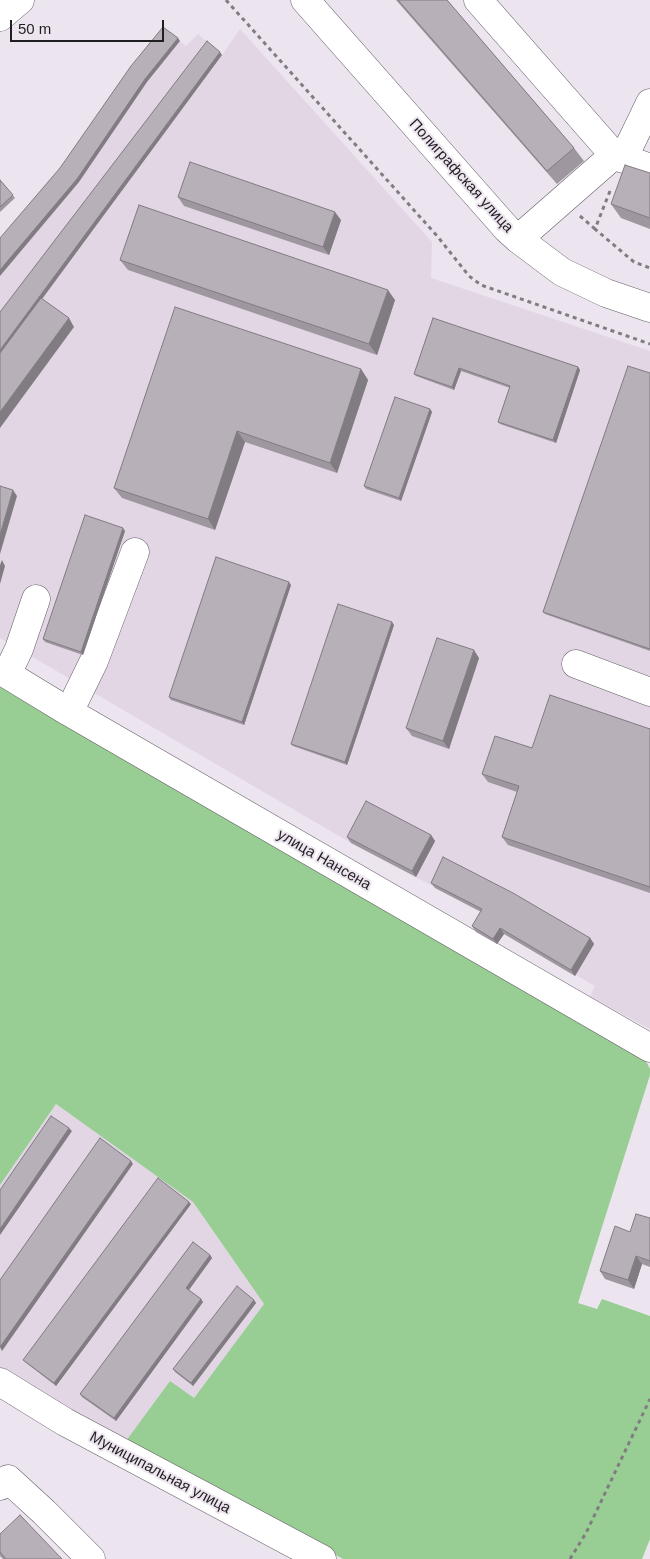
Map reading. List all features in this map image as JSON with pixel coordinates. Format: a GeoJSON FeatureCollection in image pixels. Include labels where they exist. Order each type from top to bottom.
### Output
{"type":"FeatureCollection","features":[{"type":"Feature","properties":{"kind":"street"},"geometry":{"type":"LineString","coordinates":[[0,17],[20,0]]}},
{"type":"Feature","properties":{"kind":"street","name":"Полиграфская улица"},"geometry":{"type":"LineString","coordinates":[[305,0],[507,229],[518,239],[562,272],[606,292],[650,308]]}},
{"type":"Feature","properties":{"kind":"street"},"geometry":{"type":"LineString","coordinates":[[478,0],[618,157],[650,168]]}},
{"type":"Feature","properties":{"kind":"street"},"geometry":{"type":"LineString","coordinates":[[518,239],[618,157],[650,103]]}},
{"type":"Feature","properties":{"kind":"street"},"geometry":{"type":"LineString","coordinates":[[69,712],[94,661],[135,552]]}},
{"type":"Feature","properties":{"kind":"street"},"geometry":{"type":"LineString","coordinates":[[4,672],[19,649],[36,599]]}},
{"type":"Feature","properties":{"kind":"street"},"geometry":{"type":"LineString","coordinates":[[576,664],[650,692]]}},
{"type":"Feature","properties":{"kind":"street","name":"улица Нансена"},"geometry":{"type":"LineString","coordinates":[[4,672],[69,712],[650,1048]]}},
{"type":"Feature","properties":{"kind":"street","name":"Муниципальная улица"},"geometry":{"type":"LineString","coordinates":[[0,1382],[66,1422],[322,1559]]}},
{"type":"Feature","properties":{"kind":"street"},"geometry":{"type":"LineString","coordinates":[[0,1486],[8,1478],[91,1559]]}},
{"type":"Feature","properties":{"kind":"path"},"geometry":{"type":"LineString","coordinates":[[226,0],[475,281],[497,292],[650,344]]}},
{"type":"Feature","properties":{"kind":"path"},"geometry":{"type":"LineString","coordinates":[[618,157],[595,229],[634,262],[650,268]]}},
{"type":"Feature","properties":{"kind":"path"},"geometry":{"type":"LineString","coordinates":[[570,1559],[586,1533],[650,1398]]}},
{"type":"Feature","properties":{"kind":"shaded area"},"geometry":{"type":"Polygon","coordinates":[[[240,29],[432,242],[431,278],[650,351],[650,1029],[590,997],[595,986],[504,934],[497,944],[486,914],[351,843],[0,638],[0,243],[62,171],[165,30],[186,46],[198,34],[222,55],[240,29]]]}},
{"type":"Feature","properties":{"kind":"shaded area"},"geometry":{"type":"Polygon","coordinates":[[[56,1104],[193,1202],[264,1304],[193,1399],[126,1441],[47,1397],[0,1368],[0,1185],[56,1104]]]}},
{"type":"Feature","properties":{"kind":"green space"},"geometry":{"type":"Polygon","coordinates":[[[0,677],[645,1059],[650,1069],[650,1075],[578,1303],[597,1309],[602,1299],[650,1316],[650,1539],[642,1559],[343,1559],[126,1441],[170,1381],[194,1398],[264,1304],[193,1202],[56,1104],[0,1185],[0,677]]]}},
{"type":"Feature","properties":{"kind":"building"},"geometry":{"type":"Polygon","coordinates":[[[398,0],[447,0],[574,148],[547,171],[398,0]]]}},
{"type":"Feature","properties":{"kind":"building"},"geometry":{"type":"Polygon","coordinates":[[[163,27],[178,38],[145,79],[77,179],[0,270],[0,238],[60,168],[131,66],[163,27]]]}},
{"type":"Feature","properties":{"kind":"building"},"geometry":{"type":"Polygon","coordinates":[[[207,41],[220,52],[0,350],[0,312],[207,41]]]}},
{"type":"Feature","properties":{"kind":"building"},"geometry":{"type":"Polygon","coordinates":[[[190,162],[335,212],[323,247],[178,197],[190,162]]]}},
{"type":"Feature","properties":{"kind":"building"},"geometry":{"type":"Polygon","coordinates":[[[625,165],[650,173],[650,218],[611,204],[625,165]]]}},
{"type":"Feature","properties":{"kind":"building"},"geometry":{"type":"Polygon","coordinates":[[[0,180],[13,195],[0,207],[0,180]]]}},
{"type":"Feature","properties":{"kind":"building"},"geometry":{"type":"Polygon","coordinates":[[[139,205],[388,290],[369,344],[120,260],[139,205]]]}},
{"type":"Feature","properties":{"kind":"building"},"geometry":{"type":"Polygon","coordinates":[[[41,298],[69,318],[0,412],[0,353],[41,298]]]}},
{"type":"Feature","properties":{"kind":"building"},"geometry":{"type":"Polygon","coordinates":[[[175,307],[361,369],[330,463],[237,431],[208,519],[114,488],[175,307]]]}},
{"type":"Feature","properties":{"kind":"building"},"geometry":{"type":"Polygon","coordinates":[[[433,318],[578,367],[553,440],[498,422],[510,386],[459,368],[452,387],[414,374],[433,318]]]}},
{"type":"Feature","properties":{"kind":"building"},"geometry":{"type":"Polygon","coordinates":[[[628,366],[650,373],[650,649],[543,612],[628,366]]]}},
{"type":"Feature","properties":{"kind":"building"},"geometry":{"type":"Polygon","coordinates":[[[395,397],[430,409],[399,498],[364,486],[395,397]]]}},
{"type":"Feature","properties":{"kind":"building"},"geometry":{"type":"Polygon","coordinates":[[[0,486],[13,490],[0,535],[0,486]]]}},
{"type":"Feature","properties":{"kind":"building"},"geometry":{"type":"Polygon","coordinates":[[[85,515],[123,528],[81,652],[43,639],[85,515]]]}},
{"type":"Feature","properties":{"kind":"building"},"geometry":{"type":"Polygon","coordinates":[[[216,557],[289,582],[242,722],[169,697],[216,557]]]}},
{"type":"Feature","properties":{"kind":"building"},"geometry":{"type":"Polygon","coordinates":[[[338,604],[392,622],[345,762],[291,744],[338,604]]]}},
{"type":"Feature","properties":{"kind":"building"},"geometry":{"type":"Polygon","coordinates":[[[437,638],[474,650],[443,741],[406,728],[437,638]]]}},
{"type":"Feature","properties":{"kind":"building"},"geometry":{"type":"Polygon","coordinates":[[[550,695],[650,729],[650,887],[502,837],[519,786],[482,774],[495,736],[532,748],[550,695]]]}},
{"type":"Feature","properties":{"kind":"building"},"geometry":{"type":"Polygon","coordinates":[[[366,801],[431,835],[412,871],[347,837],[366,801]]]}},
{"type":"Feature","properties":{"kind":"building"},"geometry":{"type":"Polygon","coordinates":[[[443,857],[513,893],[590,938],[571,970],[500,928],[493,939],[472,926],[482,909],[431,883],[443,857]]]}},
{"type":"Feature","properties":{"kind":"building"},"geometry":{"type":"Polygon","coordinates":[[[51,1116],[69,1128],[0,1229],[0,1190],[51,1116]]]}},
{"type":"Feature","properties":{"kind":"building"},"geometry":{"type":"Polygon","coordinates":[[[100,1138],[131,1161],[0,1347],[0,1280],[100,1138]]]}},
{"type":"Feature","properties":{"kind":"building"},"geometry":{"type":"Polygon","coordinates":[[[158,1178],[189,1202],[54,1383],[23,1360],[158,1178]]]}},
{"type":"Feature","properties":{"kind":"building"},"geometry":{"type":"Polygon","coordinates":[[[636,1214],[650,1218],[650,1261],[636,1256],[628,1280],[600,1271],[615,1226],[630,1232],[636,1214]]]}},
{"type":"Feature","properties":{"kind":"building"},"geometry":{"type":"Polygon","coordinates":[[[193,1242],[210,1255],[186,1288],[201,1299],[114,1418],[80,1394],[193,1242]]]}},
{"type":"Feature","properties":{"kind":"building"},"geometry":{"type":"Polygon","coordinates":[[[237,1286],[254,1300],[191,1383],[173,1369],[237,1286]]]}},
{"type":"Feature","properties":{"kind":"building"},"geometry":{"type":"Polygon","coordinates":[[[20,1515],[62,1559],[6,1559],[0,1552],[0,1534],[20,1515]]]}}]}
